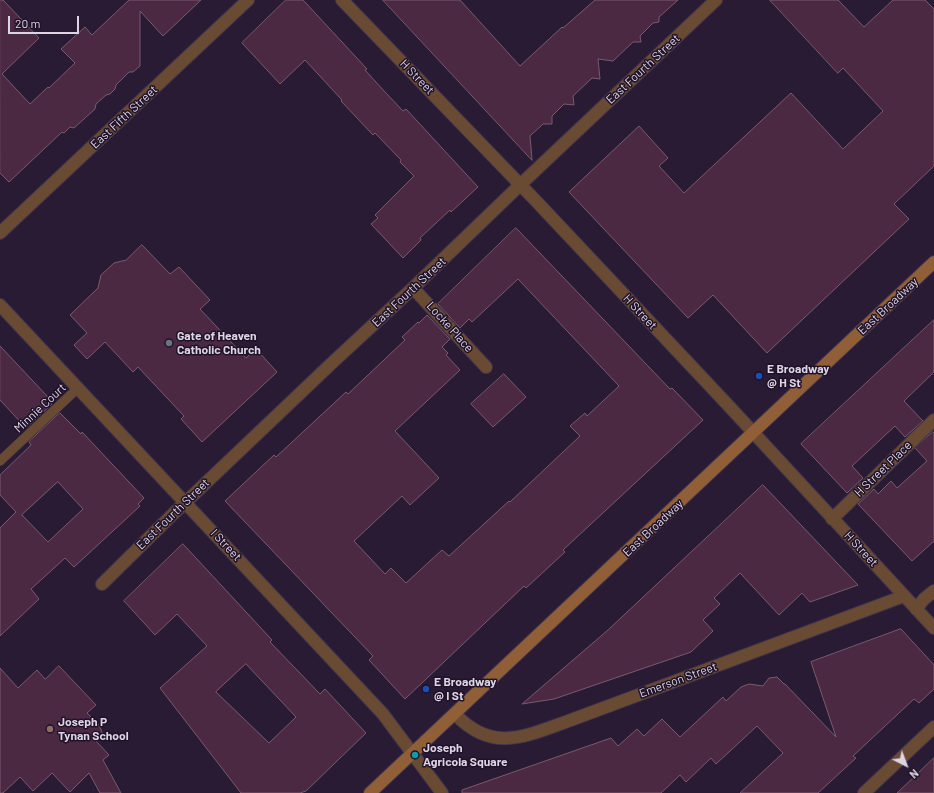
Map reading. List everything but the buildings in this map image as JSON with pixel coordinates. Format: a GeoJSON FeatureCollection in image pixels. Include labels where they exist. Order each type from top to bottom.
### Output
{"type":"FeatureCollection","features":[{"type":"Feature","properties":{"kind":"main road","name":"East Broadway"},"geometry":{"type":"LineString","coordinates":[[370,793],[934,262]]}},
{"type":"Feature","properties":{"kind":"street","name":"East Fifth Street"},"geometry":{"type":"LineString","coordinates":[[0,233],[248,0]]}},
{"type":"Feature","properties":{"kind":"street","name":"H Street"},"geometry":{"type":"LineString","coordinates":[[342,0],[520,185],[722,399],[934,628]]}},
{"type":"Feature","properties":{"kind":"street","name":"East Fourth Street"},"geometry":{"type":"LineString","coordinates":[[102,584],[333,362],[716,0]]}},
{"type":"Feature","properties":{"kind":"street","name":"Locke Place"},"geometry":{"type":"LineString","coordinates":[[413,288],[486,367]]}},
{"type":"Feature","properties":{"kind":"street","name":"I Street"},"geometry":{"type":"LineString","coordinates":[[0,306],[186,502],[383,714],[442,793]]}},
{"type":"Feature","properties":{"kind":"street","name":"H Street Place"},"geometry":{"type":"LineString","coordinates":[[832,518],[934,420]]}},
{"type":"Feature","properties":{"kind":"street"},"geometry":{"type":"LineString","coordinates":[[916,609],[924,599],[934,591]]}},
{"type":"Feature","properties":{"kind":"street","name":"Emerson Street"},"geometry":{"type":"LineString","coordinates":[[455,714],[468,726],[485,736],[496,739],[525,735],[578,717],[904,596]]}},
{"type":"Feature","properties":{"kind":"street"},"geometry":{"type":"LineString","coordinates":[[864,793],[934,727]]}},
{"type":"Feature","properties":{"kind":"lane","name":"Minnie Court"},"geometry":{"type":"LineString","coordinates":[[0,461],[78,388]]}},
{"type":"Feature","properties":{"kind":"place","name":"Gate of Heaven Catholic Church"},"geometry":{"type":"Point","coordinates":[169,343]}},
{"type":"Feature","properties":{"kind":"place","name":"E Broadway @ H St"},"geometry":{"type":"Point","coordinates":[759,376]}},
{"type":"Feature","properties":{"kind":"place","name":"E Broadway @ I St"},"geometry":{"type":"Point","coordinates":[426,689]}},
{"type":"Feature","properties":{"kind":"place","name":"Joseph P Tynan School"},"geometry":{"type":"Point","coordinates":[50,729]}},
{"type":"Feature","properties":{"kind":"place","name":"Joseph Agricola Square"},"geometry":{"type":"Point","coordinates":[415,755]}}]}
